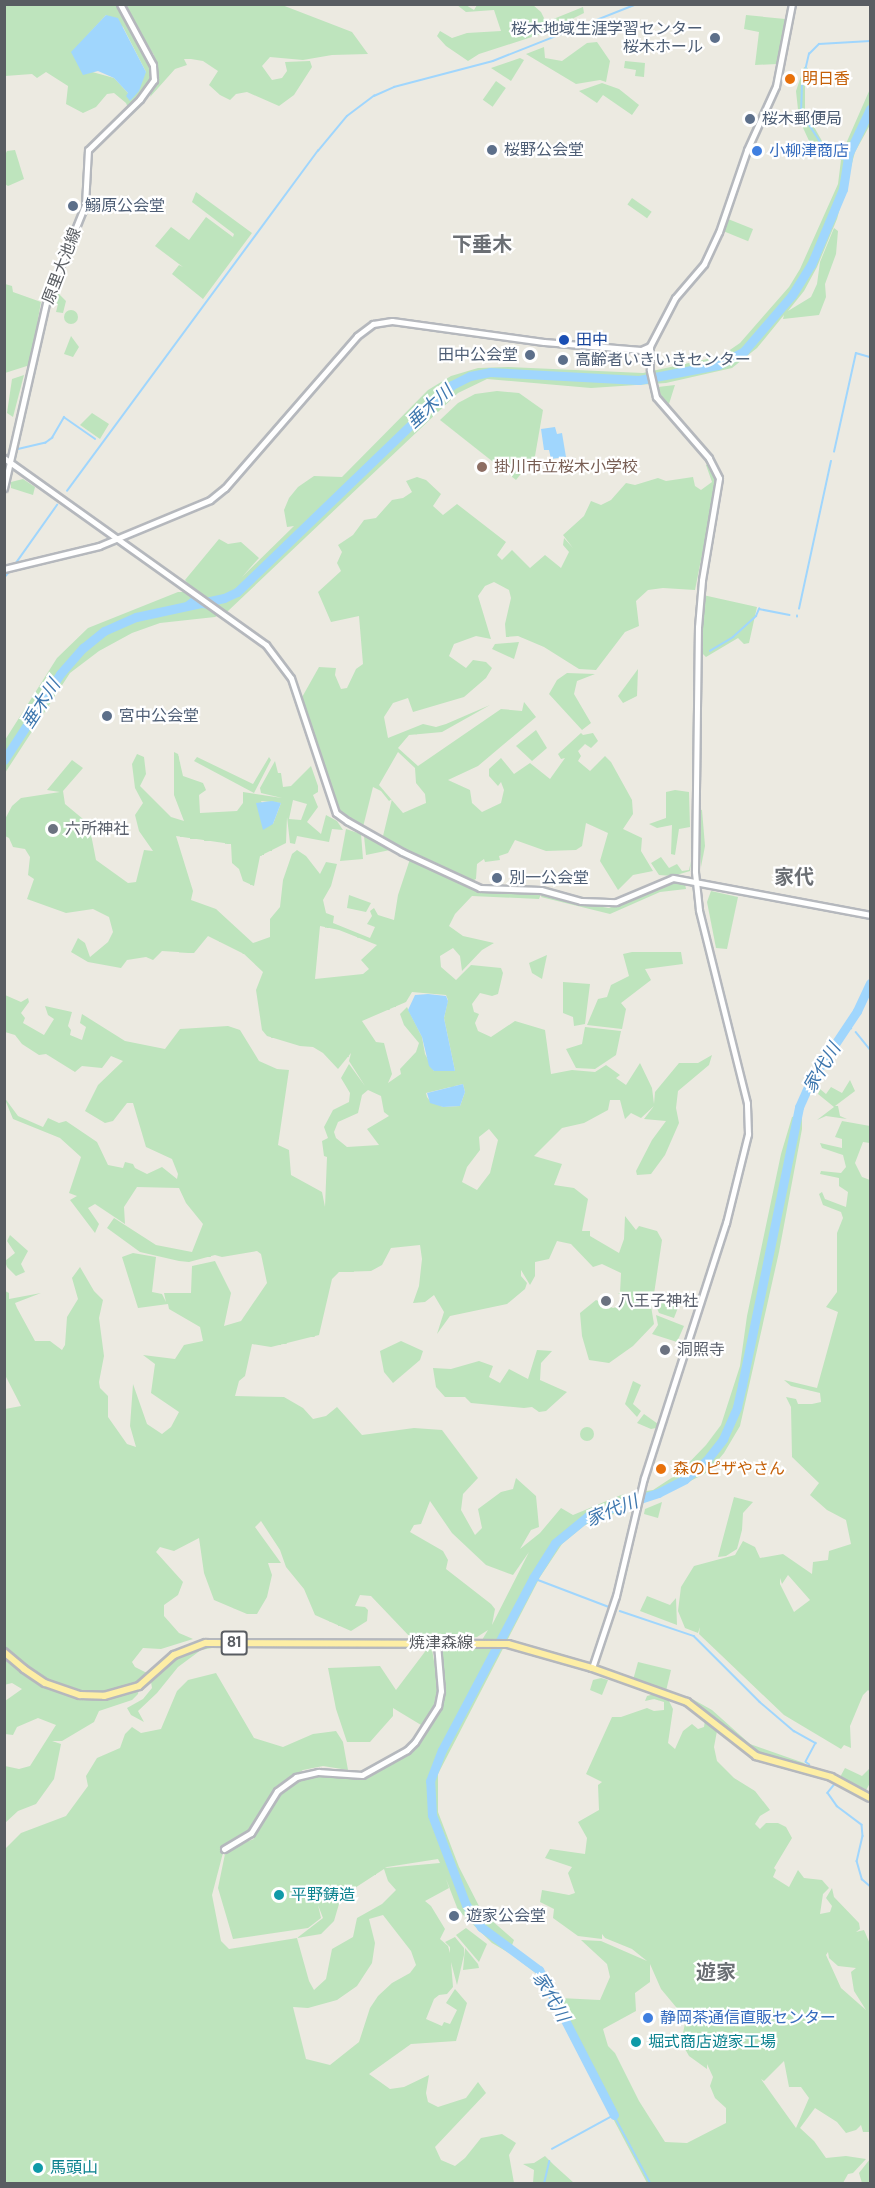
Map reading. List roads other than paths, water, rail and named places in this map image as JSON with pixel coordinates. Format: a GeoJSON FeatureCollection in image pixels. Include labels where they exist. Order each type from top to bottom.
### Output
{"type":"FeatureCollection","features":[{"type":"Feature","properties":{"kind":"main road","name":"焼津森線"},"geometry":{"type":"LineString","coordinates":[[4,1652],[24,1670],[45,1683],[80,1695],[104,1696],[139,1686],[174,1655],[206,1643],[508,1644],[592,1668],[687,1702],[756,1756],[831,1777],[870,1798]]}},
{"type":"Feature","properties":{"kind":"street","name":"原里大池線"},"geometry":{"type":"LineString","coordinates":[[4,488],[7,460],[47,299],[84,205],[88,150],[140,99],[154,80],[153,65],[120,4]]}},
{"type":"Feature","properties":{"kind":"street"},"geometry":{"type":"LineString","coordinates":[[592,1668],[616,1596],[640,1494],[726,1223],[748,1134],[747,1103],[699,910],[696,881],[698,627],[702,580],[720,478],[709,458],[659,402],[650,370],[650,346],[675,298],[704,264],[719,232],[747,150],[776,86],[792,4]]}},
{"type":"Feature","properties":{"kind":"street"},"geometry":{"type":"LineString","coordinates":[[5,569],[63,557],[118,538],[210,500],[219,494],[357,336],[373,324],[392,321],[544,342],[641,350],[650,346]]}},
{"type":"Feature","properties":{"kind":"street"},"geometry":{"type":"LineString","coordinates":[[7,460],[266,645],[285,667],[298,698],[336,813],[365,832],[480,888],[541,890],[599,903],[616,902],[673,878],[870,915]]}},
{"type":"Feature","properties":{"kind":"street"},"geometry":{"type":"LineString","coordinates":[[224,1849],[251,1833],[278,1791],[296,1777],[318,1772],[362,1774],[407,1750],[416,1742],[438,1706],[441,1691],[437,1643]]}},
{"type":"Feature","properties":{"kind":"water"},"geometry":{"type":"Polygon","coordinates":[[[106,15],[118,18],[146,72],[139,91],[130,101],[126,96],[128,93],[114,78],[98,71],[83,75],[71,52],[106,15]]]}},
{"type":"Feature","properties":{"kind":"water"},"geometry":{"type":"Polygon","coordinates":[[[555,427],[557,434],[562,433],[566,457],[551,459],[549,450],[544,450],[541,429],[555,427]]]}},
{"type":"Feature","properties":{"kind":"water"},"geometry":{"type":"Polygon","coordinates":[[[192,597],[208,609],[190,606],[172,610],[172,607],[182,605],[192,597]]]}},
{"type":"Feature","properties":{"kind":"water"},"geometry":{"type":"Polygon","coordinates":[[[272,801],[281,803],[273,824],[263,830],[256,803],[272,801]]]}},
{"type":"Feature","properties":{"kind":"water"},"geometry":{"type":"Polygon","coordinates":[[[415,995],[446,996],[448,1001],[444,1018],[455,1071],[434,1071],[429,1066],[422,1037],[408,1010],[415,995]]]}},
{"type":"Feature","properties":{"kind":"water"},"geometry":{"type":"Polygon","coordinates":[[[463,1084],[465,1092],[460,1106],[443,1107],[430,1103],[427,1093],[463,1084]]]}},
{"type":"Feature","properties":{"kind":"waterway"},"geometry":{"type":"LineString","coordinates":[[67,491],[318,151],[347,116],[374,96],[394,87],[493,61],[637,4]]}},
{"type":"Feature","properties":{"kind":"waterway"},"geometry":{"type":"LineString","coordinates":[[848,162],[833,154],[820,142],[801,113],[802,84],[809,54],[819,44],[870,41]]}},
{"type":"Feature","properties":{"kind":"waterway","name":"垂木川"},"geometry":{"type":"LineString","coordinates":[[4,760],[60,674],[83,648],[104,631],[136,617],[224,598],[237,592],[452,385],[470,376],[490,372],[639,380],[718,365],[744,351],[792,295],[811,265],[843,189],[849,153],[870,109]]}},
{"type":"Feature","properties":{"kind":"waterway"},"geometry":{"type":"LineString","coordinates":[[834,452],[856,353],[870,357]]}},
{"type":"Feature","properties":{"kind":"waterway"},"geometry":{"type":"LineString","coordinates":[[18,449],[45,443],[52,438],[64,417],[95,439]]}},
{"type":"Feature","properties":{"kind":"waterway"},"geometry":{"type":"LineString","coordinates":[[799,609],[831,461]]}},
{"type":"Feature","properties":{"kind":"waterway"},"geometry":{"type":"LineString","coordinates":[[16,563],[57,505]]}},
{"type":"Feature","properties":{"kind":"waterway"},"geometry":{"type":"LineString","coordinates":[[4,578],[11,570]]}},
{"type":"Feature","properties":{"kind":"waterway"},"geometry":{"type":"LineString","coordinates":[[710,651],[733,637],[756,616],[759,609],[789,615]]}},
{"type":"Feature","properties":{"kind":"waterway","name":"家代川"},"geometry":{"type":"LineString","coordinates":[[614,2115],[539,1970],[481,1927],[466,1905],[432,1815],[430,1781],[442,1750],[533,1578],[555,1543],[588,1516],[658,1493],[685,1479],[706,1461],[723,1439],[737,1407],[799,1107],[811,1080],[857,1011],[870,983]]}},
{"type":"Feature","properties":{"kind":"waterway"},"geometry":{"type":"LineString","coordinates":[[856,1032],[870,1049]]}},
{"type":"Feature","properties":{"kind":"waterway"},"geometry":{"type":"LineString","coordinates":[[533,1578],[609,1607]]}},
{"type":"Feature","properties":{"kind":"waterway"},"geometry":{"type":"LineString","coordinates":[[620,1611],[694,1636],[760,1702],[794,1731],[816,1743],[806,1762],[809,1764]]}},
{"type":"Feature","properties":{"kind":"waterway"},"geometry":{"type":"LineString","coordinates":[[836,1783],[828,1793],[837,1806],[862,1825],[863,1836],[857,1861],[862,1879],[870,1886]]}},
{"type":"Feature","properties":{"kind":"waterway","name":"家代川"},"geometry":{"type":"LineString","coordinates":[[552,2149],[614,2115],[651,2184]]}},
{"type":"Feature","properties":{"kind":"waterway"},"geometry":{"type":"LineString","coordinates":[[544,2184],[549,2162]]}},
{"type":"Feature","properties":{"kind":"place","name":"桜木地域生涯学習センター 桜木ホール"},"geometry":{"type":"Point","coordinates":[715,38]}},
{"type":"Feature","properties":{"kind":"place","name":"明日香"},"geometry":{"type":"Point","coordinates":[790,79]}},
{"type":"Feature","properties":{"kind":"place","name":"桜木郵便局"},"geometry":{"type":"Point","coordinates":[750,119]}},
{"type":"Feature","properties":{"kind":"place","name":"桜野公会堂"},"geometry":{"type":"Point","coordinates":[492,150]}},
{"type":"Feature","properties":{"kind":"place","name":"小柳津商店"},"geometry":{"type":"Point","coordinates":[757,151]}},
{"type":"Feature","properties":{"kind":"place","name":"鰯原公会堂"},"geometry":{"type":"Point","coordinates":[73,206]}},
{"type":"Feature","properties":{"kind":"place","name":"田中"},"geometry":{"type":"Point","coordinates":[564,340]}},
{"type":"Feature","properties":{"kind":"place","name":"田中公会堂"},"geometry":{"type":"Point","coordinates":[530,355]}},
{"type":"Feature","properties":{"kind":"place","name":"高齢者いきいきセンター"},"geometry":{"type":"Point","coordinates":[563,360]}},
{"type":"Feature","properties":{"kind":"place","name":"掛川市立桜木小学校"},"geometry":{"type":"Point","coordinates":[482,467]}},
{"type":"Feature","properties":{"kind":"place","name":"宮中公会堂"},"geometry":{"type":"Point","coordinates":[107,716]}},
{"type":"Feature","properties":{"kind":"place","name":"六所神社"},"geometry":{"type":"Point","coordinates":[53,829]}},
{"type":"Feature","properties":{"kind":"place","name":"別一公会堂"},"geometry":{"type":"Point","coordinates":[497,878]}},
{"type":"Feature","properties":{"kind":"place","name":"八王子神社"},"geometry":{"type":"Point","coordinates":[606,1301]}},
{"type":"Feature","properties":{"kind":"place","name":"洞照寺"},"geometry":{"type":"Point","coordinates":[665,1350]}},
{"type":"Feature","properties":{"kind":"place","name":"森のピザやさん"},"geometry":{"type":"Point","coordinates":[661,1469]}},
{"type":"Feature","properties":{"kind":"place","name":"平野鋳造"},"geometry":{"type":"Point","coordinates":[279,1895]}},
{"type":"Feature","properties":{"kind":"place","name":"遊家公会堂"},"geometry":{"type":"Point","coordinates":[454,1916]}},
{"type":"Feature","properties":{"kind":"place","name":"静岡茶通信直販センター"},"geometry":{"type":"Point","coordinates":[648,2018]}},
{"type":"Feature","properties":{"kind":"place","name":"堀式商店遊家工場"},"geometry":{"type":"Point","coordinates":[636,2042]}},
{"type":"Feature","properties":{"kind":"place","name":"馬頭山"},"geometry":{"type":"Point","coordinates":[38,2168]}},
{"type":"Feature","properties":{"kind":"district","name":"下垂木"},"geometry":{"type":"Point","coordinates":[482,244]}},
{"type":"Feature","properties":{"kind":"district","name":"家代"},"geometry":{"type":"Point","coordinates":[794,877]}},
{"type":"Feature","properties":{"kind":"district","name":"遊家"},"geometry":{"type":"Point","coordinates":[716,1972]}}]}
